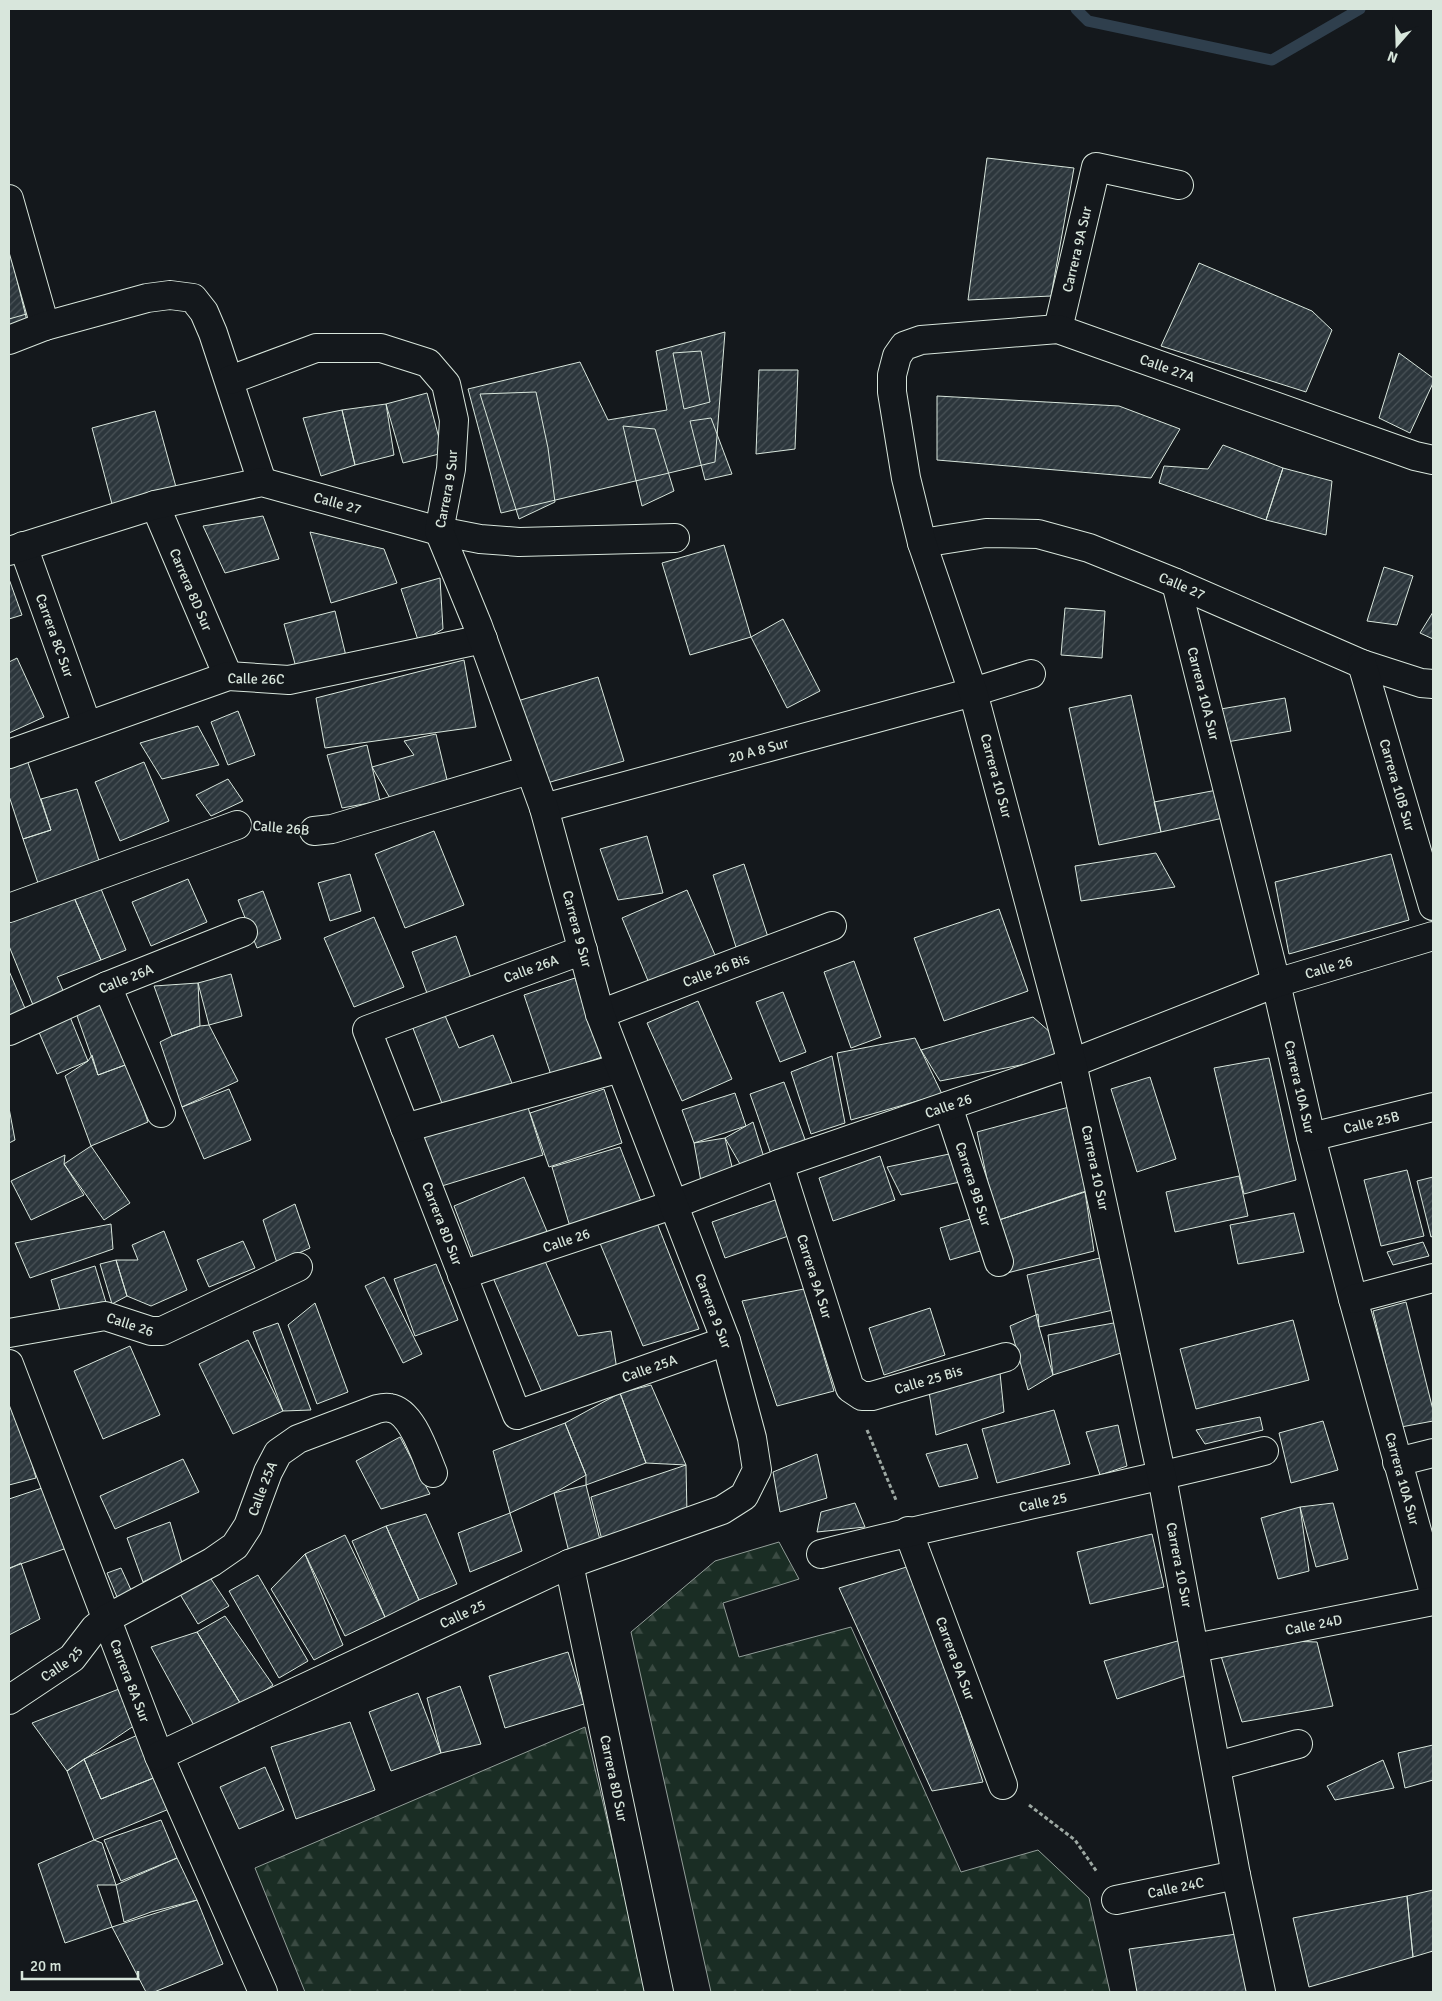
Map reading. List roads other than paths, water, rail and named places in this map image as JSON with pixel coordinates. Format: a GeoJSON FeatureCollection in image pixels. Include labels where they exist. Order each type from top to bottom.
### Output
{"type":"FeatureCollection","features":[{"type":"Feature","properties":{"kind":"street","name":"Carrera 9A Sur"},"geometry":{"type":"LineString","coordinates":[[1058,329],[1096,167],[1179,185]]}},
{"type":"Feature","properties":{"kind":"street"},"geometry":{"type":"LineString","coordinates":[[9,199],[45,326]]}},
{"type":"Feature","properties":{"kind":"street"},"geometry":{"type":"LineString","coordinates":[[9,340],[45,326],[147,298],[170,295],[193,298],[204,312],[230,380],[262,482]]}},
{"type":"Feature","properties":{"kind":"street","name":"Calle 27A"},"geometry":{"type":"LineString","coordinates":[[898,356],[904,346],[921,340],[1058,329],[1415,456],[1433,460]]}},
{"type":"Feature","properties":{"kind":"street","name":"Carrera 9 Sur"},"geometry":{"type":"LineString","coordinates":[[230,380],[316,348],[381,348],[428,362],[446,384],[454,420],[451,469],[439,531],[483,639],[544,808],[600,1014],[726,1341],[752,1438],[757,1470]]}},
{"type":"Feature","properties":{"kind":"street","name":"Carrera 10 Sur"},"geometry":{"type":"LineString","coordinates":[[898,356],[892,375],[892,392],[906,478],[922,543],[973,692],[1072,1063],[1162,1477],[1236,1875],[1261,1992]]}},
{"type":"Feature","properties":{"kind":"street","name":"Calle 27"},"geometry":{"type":"LineString","coordinates":[[16,549],[155,506],[262,482],[439,531],[480,539],[519,542],[675,538]]}},
{"type":"Feature","properties":{"kind":"street","name":"Carrera 8D Sur"},"geometry":{"type":"LineString","coordinates":[[155,506],[228,676]]}},
{"type":"Feature","properties":{"kind":"street","name":"Calle 27"},"geometry":{"type":"LineString","coordinates":[[922,543],[986,533],[1038,534],[1089,548],[1176,583],[1362,664],[1433,684]]}},
{"type":"Feature","properties":{"kind":"street","name":"Carrera 8C Sur"},"geometry":{"type":"LineString","coordinates":[[16,549],[87,725]]}},
{"type":"Feature","properties":{"kind":"street","name":"Carrera 10A Sur"},"geometry":{"type":"LineString","coordinates":[[1176,583],[1276,983],[1311,1138],[1397,1462],[1433,1589]]}},
{"type":"Feature","properties":{"kind":"street","name":"Calle 26C"},"geometry":{"type":"LineString","coordinates":[[9,754],[228,676],[289,680],[483,639]]}},
{"type":"Feature","properties":{"kind":"street","name":"Carrera 10B Sur"},"geometry":{"type":"LineString","coordinates":[[1362,664],[1433,906]]}},
{"type":"Feature","properties":{"kind":"street"},"geometry":{"type":"LineString","coordinates":[[973,692],[1032,674]]}},
{"type":"Feature","properties":{"kind":"street","name":"20 A 8 Sur"},"geometry":{"type":"LineString","coordinates":[[544,808],[973,692]]}},
{"type":"Feature","properties":{"kind":"street","name":"Calle 26B"},"geometry":{"type":"LineString","coordinates":[[314,831],[332,829],[529,770]]}},
{"type":"Feature","properties":{"kind":"street","name":"Calle 26B"},"geometry":{"type":"LineString","coordinates":[[9,908],[237,825]]}},
{"type":"Feature","properties":{"kind":"street","name":"Calle 26 Bis"},"geometry":{"type":"LineString","coordinates":[[600,1014],[832,926]]}},
{"type":"Feature","properties":{"kind":"street","name":"Calle 26A"},"geometry":{"type":"LineString","coordinates":[[9,1031],[107,986],[243,932]]}},
{"type":"Feature","properties":{"kind":"street","name":"Calle 26"},"geometry":{"type":"LineString","coordinates":[[462,1274],[672,1205],[779,1164],[1072,1063],[1276,983],[1433,936]]}},
{"type":"Feature","properties":{"kind":"street","name":"Calle 26A"},"geometry":{"type":"LineString","coordinates":[[367,1030],[583,950]]}},
{"type":"Feature","properties":{"kind":"street"},"geometry":{"type":"LineString","coordinates":[[107,986],[161,1113]]}},
{"type":"Feature","properties":{"kind":"street","name":"Carrera 8D Sur"},"geometry":{"type":"LineString","coordinates":[[367,1030],[517,1415]]}},
{"type":"Feature","properties":{"kind":"street"},"geometry":{"type":"LineString","coordinates":[[405,1128],[620,1068]]}},
{"type":"Feature","properties":{"kind":"street","name":"Carrera 9B Sur"},"geometry":{"type":"LineString","coordinates":[[948,1106],[998,1262]]}},
{"type":"Feature","properties":{"kind":"street","name":"Calle 25B"},"geometry":{"type":"LineString","coordinates":[[1311,1138],[1433,1107]]}},
{"type":"Feature","properties":{"kind":"street","name":"Carrera 9A Sur"},"geometry":{"type":"LineString","coordinates":[[779,1164],[850,1388]]}},
{"type":"Feature","properties":{"kind":"street","name":"Calle 26"},"geometry":{"type":"LineString","coordinates":[[9,1332],[105,1316],[151,1331],[162,1332],[298,1267]]}},
{"type":"Feature","properties":{"kind":"street"},"geometry":{"type":"LineString","coordinates":[[1353,1299],[1433,1278]]}},
{"type":"Feature","properties":{"kind":"street","name":"Calle 25A"},"geometry":{"type":"LineString","coordinates":[[517,1415],[726,1341]]}},
{"type":"Feature","properties":{"kind":"street","name":"Calle 25 Bis"},"geometry":{"type":"LineString","coordinates":[[850,1388],[862,1396],[872,1396],[1006,1357]]}},
{"type":"Feature","properties":{"kind":"street","name":"Carrera 8A Sur"},"geometry":{"type":"LineString","coordinates":[[9,1364],[159,1756],[263,1992]]}},
{"type":"Feature","properties":{"kind":"street","name":"Calle 25A"},"geometry":{"type":"LineString","coordinates":[[106,1619],[212,1562],[236,1546],[248,1526],[268,1472],[278,1453],[298,1439],[377,1409],[390,1408],[403,1414],[410,1423],[433,1473]]}},
{"type":"Feature","properties":{"kind":"street","name":"Calle 25"},"geometry":{"type":"LineString","coordinates":[[821,1554],[908,1531],[1162,1477],[1264,1451]]}},
{"type":"Feature","properties":{"kind":"street"},"geometry":{"type":"LineString","coordinates":[[1397,1462],[1433,1453]]}},
{"type":"Feature","properties":{"kind":"street","name":"Calle 25"},"geometry":{"type":"LineString","coordinates":[[159,1756],[569,1564],[722,1510],[744,1496],[757,1470]]}},
{"type":"Feature","properties":{"kind":"street","name":"Carrera 9A Sur"},"geometry":{"type":"LineString","coordinates":[[908,1531],[1003,1785]]}},
{"type":"Feature","properties":{"kind":"street","name":"Carrera 8D Sur"},"geometry":{"type":"LineString","coordinates":[[569,1564],[659,1992]]}},
{"type":"Feature","properties":{"kind":"street","name":"Calle 24D"},"geometry":{"type":"LineString","coordinates":[[1195,1648],[1433,1601]]}},
{"type":"Feature","properties":{"kind":"street","name":"Calle 25"},"geometry":{"type":"LineString","coordinates":[[9,1700],[72,1658],[95,1628],[106,1619]]}},
{"type":"Feature","properties":{"kind":"street"},"geometry":{"type":"LineString","coordinates":[[1217,1766],[1298,1744]]}},
{"type":"Feature","properties":{"kind":"street","name":"Calle 24C"},"geometry":{"type":"LineString","coordinates":[[1116,1900],[1236,1875]]}},
{"type":"Feature","properties":{"kind":"waterway"},"geometry":{"type":"LineString","coordinates":[[1076,9],[1088,21],[1272,60],[1360,9]]}}]}
